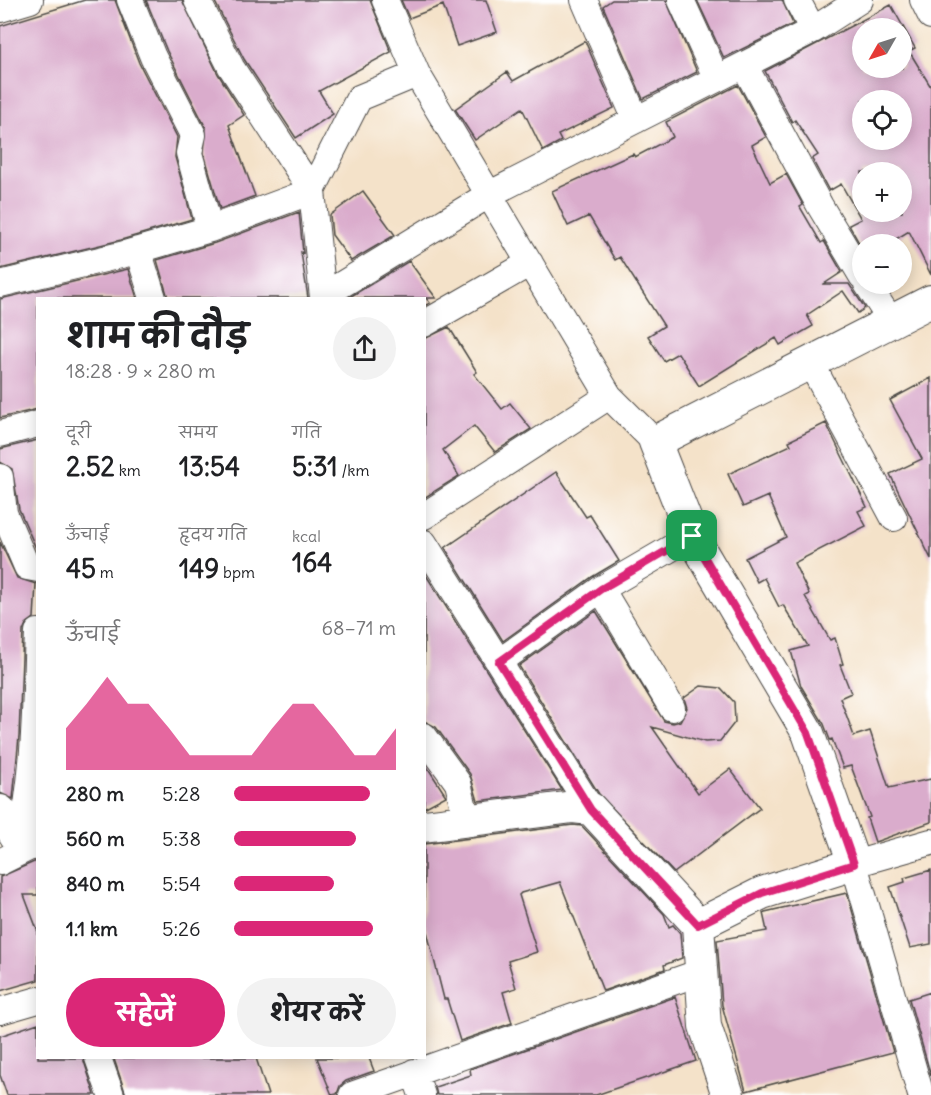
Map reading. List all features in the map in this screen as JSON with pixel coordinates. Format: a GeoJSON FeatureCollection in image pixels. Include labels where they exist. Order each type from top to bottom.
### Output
{"type":"FeatureCollection","features":[{"type":"Feature","properties":{"kind":"street"},"geometry":{"type":"LineString","coordinates":[[0,9],[30,0]]}},
{"type":"Feature","properties":{"kind":"street"},"geometry":{"type":"LineString","coordinates":[[130,0],[153,57],[193,135],[189,153],[210,229]]}},
{"type":"Feature","properties":{"kind":"street"},"geometry":{"type":"LineString","coordinates":[[197,0],[231,67],[312,191],[323,297],[490,194],[813,30],[860,0]]}},
{"type":"Feature","properties":{"kind":"street"},"geometry":{"type":"LineString","coordinates":[[385,0],[417,74],[609,396],[655,442],[692,536],[808,733],[854,864],[921,1095]]}},
{"type":"Feature","properties":{"kind":"street"},"geometry":{"type":"LineString","coordinates":[[584,0],[636,120]]}},
{"type":"Feature","properties":{"kind":"street"},"geometry":{"type":"LineString","coordinates":[[681,0],[717,79]]}},
{"type":"Feature","properties":{"kind":"street"},"geometry":{"type":"LineString","coordinates":[[797,0],[813,30]]}},
{"type":"Feature","properties":{"kind":"street"},"geometry":{"type":"LineString","coordinates":[[923,0],[931,16]]}},
{"type":"Feature","properties":{"kind":"street"},"geometry":{"type":"LineString","coordinates":[[744,65],[820,206],[852,259]]}},
{"type":"Feature","properties":{"kind":"street"},"geometry":{"type":"LineString","coordinates":[[0,284],[138,250],[210,229],[312,191],[359,98],[417,74]]}},
{"type":"Feature","properties":{"kind":"street"},"geometry":{"type":"LineString","coordinates":[[138,250],[153,297]]}},
{"type":"Feature","properties":{"kind":"street"},"geometry":{"type":"LineString","coordinates":[[426,323],[530,263]]}},
{"type":"Feature","properties":{"kind":"street"},"geometry":{"type":"LineString","coordinates":[[873,294],[891,321]]}},
{"type":"Feature","properties":{"kind":"street"},"geometry":{"type":"LineString","coordinates":[[655,442],[931,301]]}},
{"type":"Feature","properties":{"kind":"street"},"geometry":{"type":"LineString","coordinates":[[810,362],[894,518]]}},
{"type":"Feature","properties":{"kind":"street"},"geometry":{"type":"LineString","coordinates":[[426,515],[609,396]]}},
{"type":"Feature","properties":{"kind":"street"},"geometry":{"type":"LineString","coordinates":[[0,434],[36,425]]}},
{"type":"Feature","properties":{"kind":"street"},"geometry":{"type":"LineString","coordinates":[[0,477],[4,513],[34,568]]}},
{"type":"Feature","properties":{"kind":"street"},"geometry":{"type":"LineString","coordinates":[[499,662],[601,589],[692,536]]}},
{"type":"Feature","properties":{"kind":"street"},"geometry":{"type":"LineString","coordinates":[[426,546],[591,810],[698,925],[705,1026],[728,1095]]}},
{"type":"Feature","properties":{"kind":"street"},"geometry":{"type":"LineString","coordinates":[[601,589],[672,708]]}},
{"type":"Feature","properties":{"kind":"street"},"geometry":{"type":"LineString","coordinates":[[23,848],[34,741],[36,686]]}},
{"type":"Feature","properties":{"kind":"street"},"geometry":{"type":"LineString","coordinates":[[426,739],[458,783],[467,820]]}},
{"type":"Feature","properties":{"kind":"street"},"geometry":{"type":"LineString","coordinates":[[426,826],[573,807],[591,810]]}},
{"type":"Feature","properties":{"kind":"street"},"geometry":{"type":"LineString","coordinates":[[0,811],[23,848]]}},
{"type":"Feature","properties":{"kind":"street"},"geometry":{"type":"LineString","coordinates":[[698,925],[762,893],[931,842]]}},
{"type":"Feature","properties":{"kind":"street"},"geometry":{"type":"LineString","coordinates":[[352,1095],[418,1084],[701,972]]}},
{"type":"Feature","properties":{"kind":"street"},"geometry":{"type":"LineString","coordinates":[[0,1011],[36,1001]]}},
{"type":"Feature","properties":{"kind":"street"},"geometry":{"type":"LineString","coordinates":[[98,1059],[111,1095]]}},
{"type":"Feature","properties":{"kind":"building"},"geometry":{"type":"Polygon","coordinates":[[[85,0],[115,0],[139,63],[177,137],[175,157],[192,219],[121,240],[0,269],[0,26],[85,0]]]}},
{"type":"Feature","properties":{"kind":"building"},"geometry":{"type":"Polygon","coordinates":[[[146,0],[182,0],[218,74],[244,115],[229,125],[255,196],[220,209],[204,153],[206,128],[167,51],[146,0]]]}},
{"type":"Feature","properties":{"kind":"building"},"geometry":{"type":"Polygon","coordinates":[[[214,0],[370,0],[391,52],[319,91],[333,114],[296,138],[244,59],[214,0]]]}},
{"type":"Feature","properties":{"kind":"building"},"geometry":{"type":"Polygon","coordinates":[[[401,0],[486,0],[497,32],[457,46],[443,5],[409,18],[401,0]]]}},
{"type":"Feature","properties":{"kind":"building"},"geometry":{"type":"Polygon","coordinates":[[[612,0],[666,0],[697,72],[643,99],[603,6],[612,0]]]}},
{"type":"Feature","properties":{"kind":"building"},"geometry":{"type":"Polygon","coordinates":[[[697,0],[782,0],[793,24],[724,58],[697,0]]]}},
{"type":"Feature","properties":{"kind":"building"},"geometry":{"type":"Polygon","coordinates":[[[891,5],[898,18],[866,18],[891,5]]]}},
{"type":"Feature","properties":{"kind":"building"},"geometry":{"type":"Polygon","coordinates":[[[852,25],[852,78],[912,78],[912,56],[931,87],[931,275],[909,231],[904,234],[854,234],[849,225],[855,222],[912,222],[912,162],[852,162],[852,203],[841,184],[829,191],[812,159],[818,155],[795,120],[792,122],[765,71],[852,25]]]}},
{"type":"Feature","properties":{"kind":"building"},"geometry":{"type":"Polygon","coordinates":[[[585,41],[614,108],[558,135],[561,141],[543,151],[522,108],[475,140],[455,109],[507,72],[513,81],[585,41]]]}},
{"type":"Feature","properties":{"kind":"building"},"geometry":{"type":"Polygon","coordinates":[[[738,85],[766,137],[752,145],[770,183],[786,174],[803,205],[800,207],[821,243],[824,241],[842,272],[824,284],[849,284],[852,294],[856,294],[865,308],[858,313],[843,291],[807,315],[813,326],[780,345],[776,338],[699,386],[678,353],[664,361],[648,336],[664,326],[620,257],[615,260],[589,216],[568,226],[552,191],[633,154],[635,157],[673,137],[666,122],[738,85]]]}},
{"type":"Feature","properties":{"kind":"building"},"geometry":{"type":"Polygon","coordinates":[[[363,191],[395,235],[351,261],[332,235],[330,215],[363,191]]]}},
{"type":"Feature","properties":{"kind":"building"},"geometry":{"type":"Polygon","coordinates":[[[299,212],[303,253],[301,252],[308,297],[168,297],[157,260],[215,243],[299,212]]]}},
{"type":"Feature","properties":{"kind":"building"},"geometry":{"type":"Polygon","coordinates":[[[409,261],[436,298],[426,297],[350,297],[409,261]]]}},
{"type":"Feature","properties":{"kind":"building"},"geometry":{"type":"Polygon","coordinates":[[[128,269],[137,297],[36,297],[36,409],[0,418],[0,299],[128,269]]]}},
{"type":"Feature","properties":{"kind":"building"},"geometry":{"type":"Polygon","coordinates":[[[449,327],[477,372],[474,374],[502,409],[510,403],[531,429],[495,452],[474,426],[443,450],[459,476],[426,497],[426,338],[449,327]]]}},
{"type":"Feature","properties":{"kind":"building"},"geometry":{"type":"Polygon","coordinates":[[[931,378],[931,559],[890,474],[922,459],[890,400],[931,378]]]}},
{"type":"Feature","properties":{"kind":"building"},"geometry":{"type":"Polygon","coordinates":[[[826,423],[867,507],[858,511],[866,526],[794,563],[809,594],[805,596],[830,640],[835,638],[843,664],[840,665],[851,693],[840,698],[854,736],[870,731],[889,788],[931,779],[931,822],[875,842],[867,818],[870,817],[851,766],[843,768],[832,739],[830,740],[824,724],[801,686],[791,651],[808,646],[783,605],[779,607],[764,578],[757,582],[745,558],[786,537],[768,496],[743,507],[728,474],[791,445],[789,441],[826,423]]]}},
{"type":"Feature","properties":{"kind":"building"},"geometry":{"type":"Polygon","coordinates":[[[36,440],[36,548],[19,509],[12,469],[0,462],[0,449],[36,440]]]}},
{"type":"Feature","properties":{"kind":"building"},"geometry":{"type":"Polygon","coordinates":[[[556,472],[586,517],[590,515],[619,561],[592,577],[503,641],[445,548],[556,472]]]}},
{"type":"Feature","properties":{"kind":"building"},"geometry":{"type":"Polygon","coordinates":[[[0,542],[17,578],[36,584],[34,618],[26,624],[23,631],[19,736],[13,799],[0,793],[0,542]]]}},
{"type":"Feature","properties":{"kind":"building"},"geometry":{"type":"Polygon","coordinates":[[[426,575],[562,790],[478,801],[470,774],[436,727],[426,722],[426,575]]]}},
{"type":"Feature","properties":{"kind":"building"},"geometry":{"type":"Polygon","coordinates":[[[596,611],[664,721],[673,723],[680,721],[687,708],[684,698],[701,686],[721,688],[734,702],[735,722],[720,741],[705,742],[652,727],[698,793],[730,769],[760,808],[674,873],[599,794],[519,666],[596,611]]]}},
{"type":"Feature","properties":{"kind":"building"},"geometry":{"type":"Polygon","coordinates":[[[426,765],[446,796],[426,807],[426,765]]]}},
{"type":"Feature","properties":{"kind":"building"},"geometry":{"type":"Polygon","coordinates":[[[573,825],[582,826],[664,914],[669,927],[673,925],[680,933],[682,958],[664,965],[665,969],[603,991],[560,882],[521,893],[519,895],[537,952],[508,961],[516,988],[503,992],[512,1023],[460,1041],[447,999],[444,999],[426,928],[426,844],[573,825]]]}},
{"type":"Feature","properties":{"kind":"building"},"geometry":{"type":"Polygon","coordinates":[[[36,862],[36,895],[24,895],[36,927],[36,981],[0,991],[0,877],[36,862]]]}},
{"type":"Feature","properties":{"kind":"building"},"geometry":{"type":"Polygon","coordinates":[[[931,870],[931,944],[910,948],[890,887],[905,882],[904,878],[931,870]]]}},
{"type":"Feature","properties":{"kind":"building"},"geometry":{"type":"Polygon","coordinates":[[[847,893],[893,1052],[746,1091],[722,1005],[717,940],[767,931],[763,913],[765,912],[847,893]]]}},
{"type":"Feature","properties":{"kind":"building"},"geometry":{"type":"Polygon","coordinates":[[[931,992],[931,1076],[909,999],[931,992]]]}},
{"type":"Feature","properties":{"kind":"building"},"geometry":{"type":"Polygon","coordinates":[[[675,997],[696,1061],[596,1095],[437,1095],[435,1087],[471,1075],[470,1069],[675,997]]]}},
{"type":"Feature","properties":{"kind":"building"},"geometry":{"type":"Polygon","coordinates":[[[36,1024],[36,1059],[83,1059],[95,1095],[7,1095],[0,1075],[0,1036],[36,1024]]]}},
{"type":"Feature","properties":{"kind":"building"},"geometry":{"type":"Polygon","coordinates":[[[114,1059],[256,1059],[268,1095],[126,1095],[114,1059]]]}},
{"type":"Feature","properties":{"kind":"building"},"geometry":{"type":"Polygon","coordinates":[[[317,1059],[369,1059],[374,1071],[346,1081],[340,1086],[337,1094],[332,1095],[317,1059]]]}},
{"type":"Feature","properties":{"kind":"route"},"geometry":{"type":"LineString","coordinates":[[692,536],[808,733],[854,864],[762,893],[698,925],[591,810],[499,662],[601,589],[692,536]]}}]}
